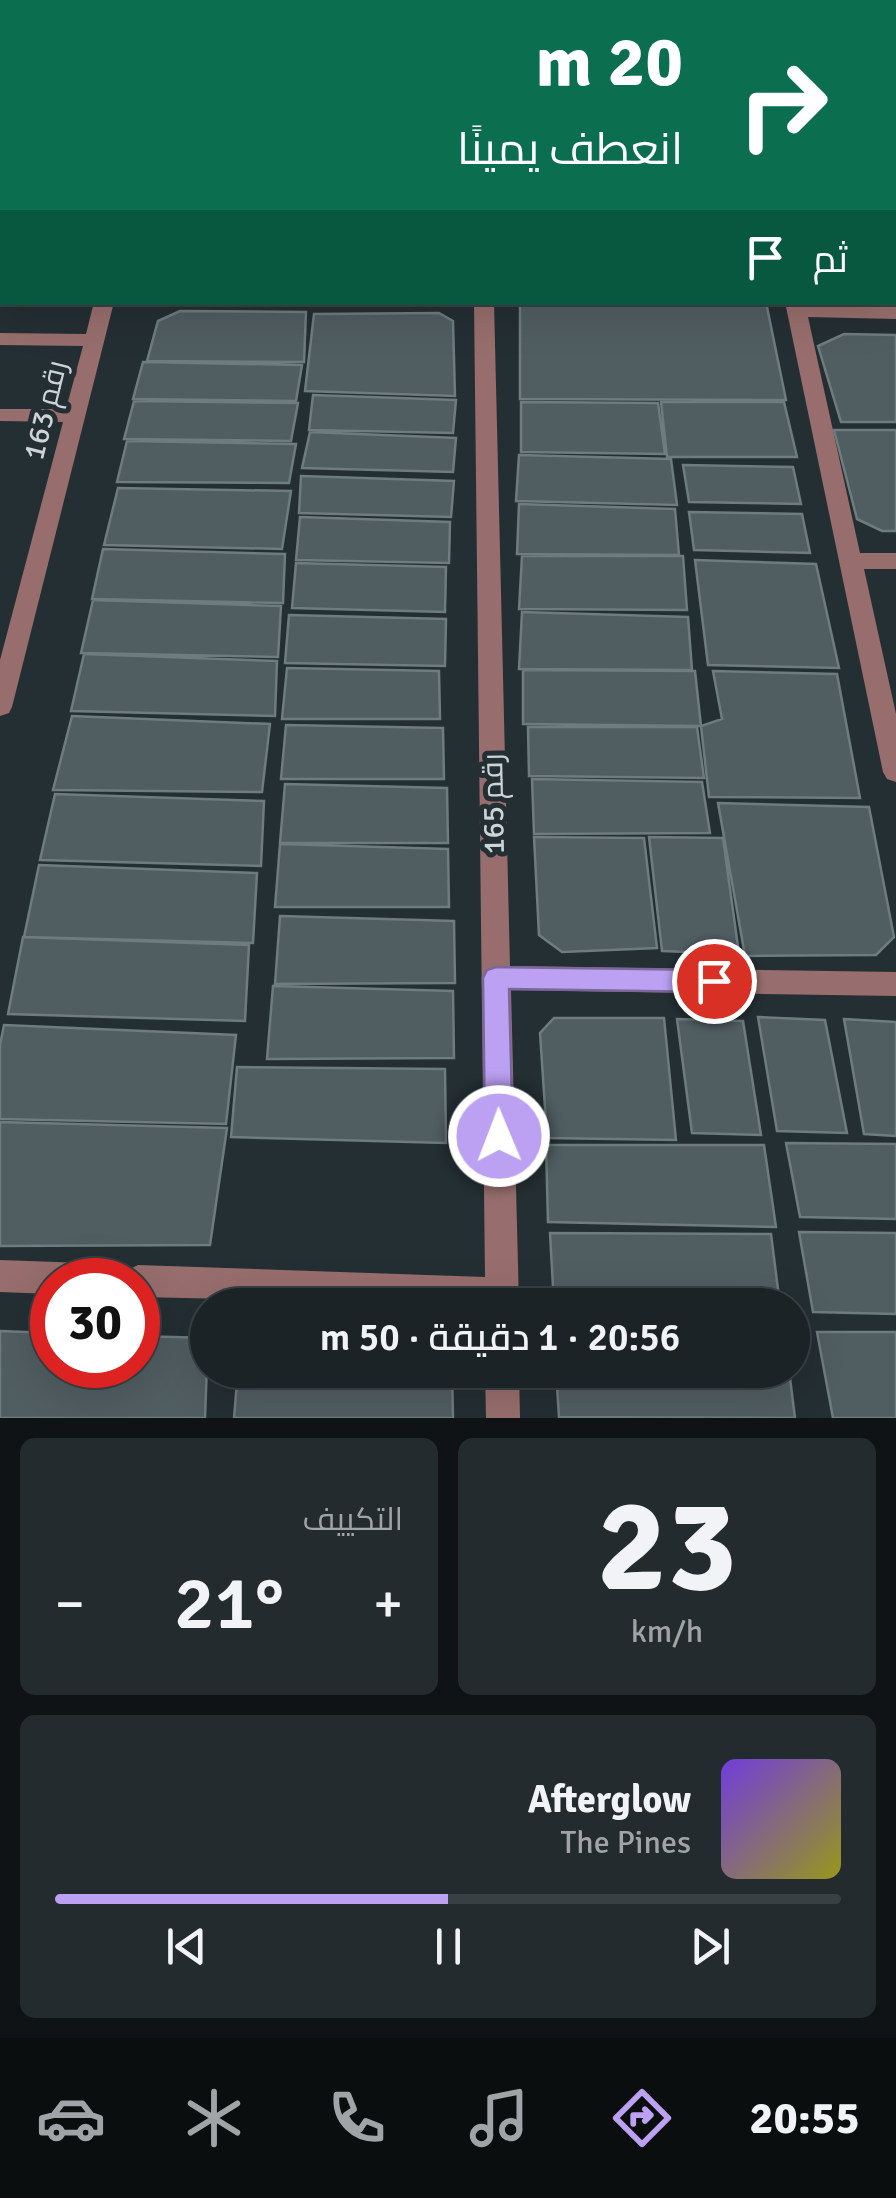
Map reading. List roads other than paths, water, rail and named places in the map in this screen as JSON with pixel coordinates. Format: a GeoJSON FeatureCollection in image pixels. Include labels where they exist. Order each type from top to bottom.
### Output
{"type":"FeatureCollection","features":[{"type":"Feature","properties":{"kind":"street","name":"رقم 163"},"geometry":{"type":"LineString","coordinates":[[0,707],[103,305]]}},
{"type":"Feature","properties":{"kind":"street","name":"رقم 165"},"geometry":{"type":"LineString","coordinates":[[484,305],[502,1288]]}},
{"type":"Feature","properties":{"kind":"street"},"geometry":{"type":"LineString","coordinates":[[896,312],[796,307],[896,772]]}},
{"type":"Feature","properties":{"kind":"street"},"geometry":{"type":"LineString","coordinates":[[0,339],[93,340]]}},
{"type":"Feature","properties":{"kind":"street"},"geometry":{"type":"LineString","coordinates":[[0,415],[74,416]]}},
{"type":"Feature","properties":{"kind":"street"},"geometry":{"type":"LineString","coordinates":[[850,562],[896,561]]}},
{"type":"Feature","properties":{"kind":"street"},"geometry":{"type":"LineString","coordinates":[[496,978],[896,984]]}},
{"type":"Feature","properties":{"kind":"street"},"geometry":{"type":"LineString","coordinates":[[0,1276],[30,1277]]}},
{"type":"Feature","properties":{"kind":"street"},"geometry":{"type":"LineString","coordinates":[[160,1282],[280,1288]]}},
{"type":"Feature","properties":{"kind":"street"},"geometry":{"type":"LineString","coordinates":[[502,1388],[503,1418]]}}]}
